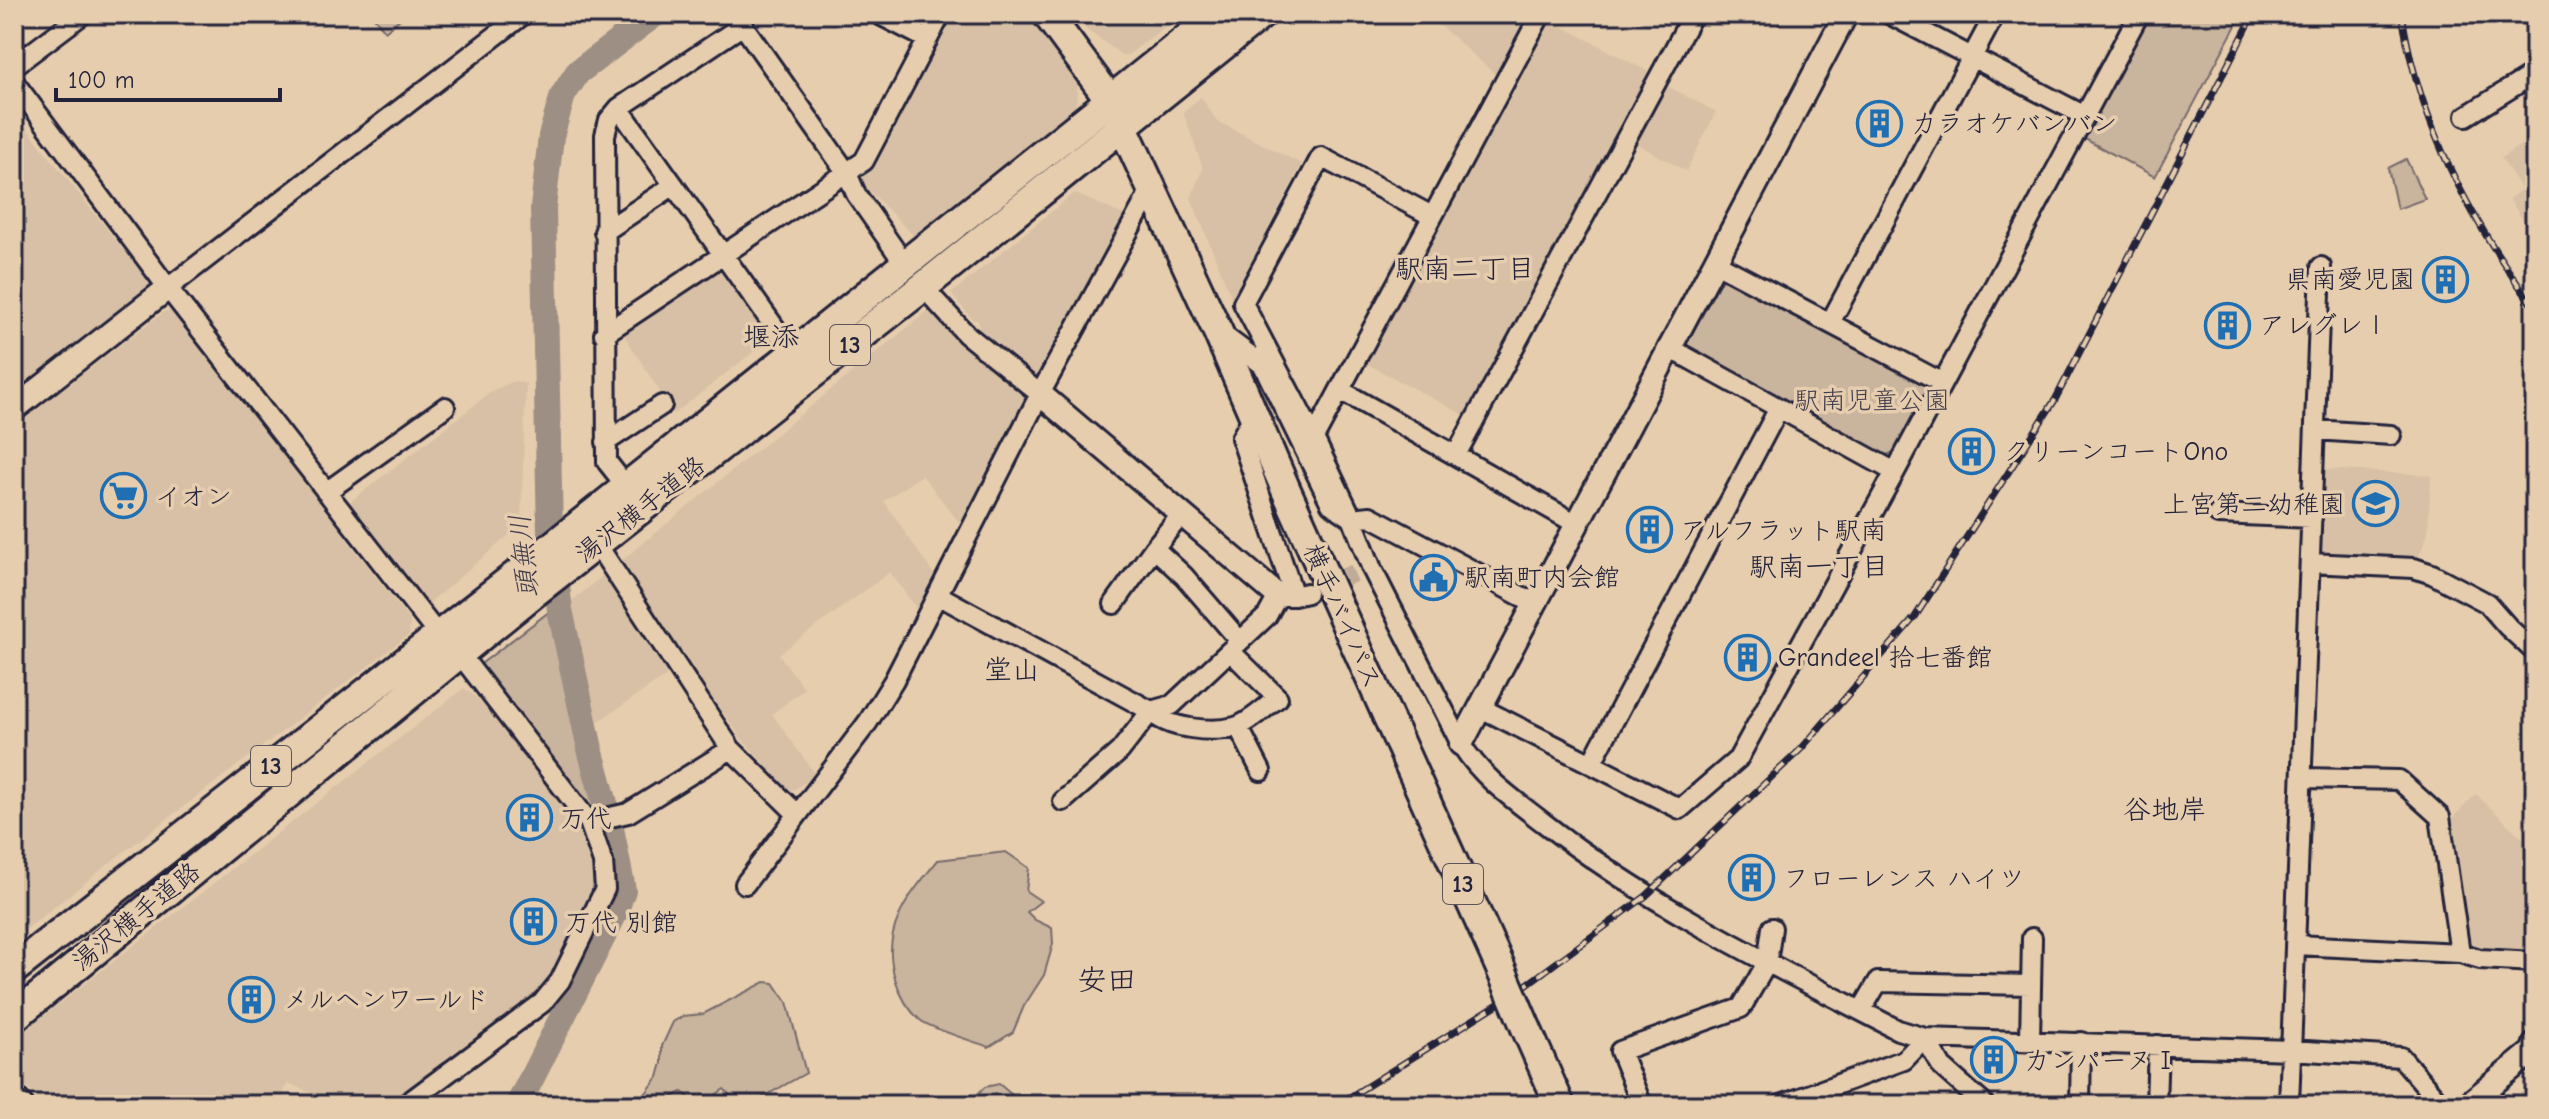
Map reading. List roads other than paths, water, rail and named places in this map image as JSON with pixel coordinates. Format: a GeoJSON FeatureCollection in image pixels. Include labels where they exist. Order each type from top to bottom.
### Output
{"type":"FeatureCollection","features":[{"type":"Feature","properties":{"kind":"highway","name":"横手バイパス"},"geometry":{"type":"LineString","coordinates":[[1047,14],[1111,101],[1152,188],[1255,413],[1286,490],[1560,1105]]}},
{"type":"Feature","properties":{"kind":"highway","name":"13"},"geometry":{"type":"LineString","coordinates":[[1111,101],[1218,14]]}},
{"type":"Feature","properties":{"kind":"highway","name":"13"},"geometry":{"type":"LineString","coordinates":[[1122,128],[1262,14]]}},
{"type":"Feature","properties":{"kind":"highway","name":"湯沢横手道路"},"geometry":{"type":"LineString","coordinates":[[583,543],[626,486],[1111,101]]}},
{"type":"Feature","properties":{"kind":"highway","name":"湯沢横手道路"},"geometry":{"type":"LineString","coordinates":[[14,969],[923,287],[1122,128]]}},
{"type":"Feature","properties":{"kind":"highway","name":"湯沢横手道路"},"geometry":{"type":"LineString","coordinates":[[14,1017],[449,644]]}},
{"type":"Feature","properties":{"kind":"street"},"geometry":{"type":"LineString","coordinates":[[14,66],[83,14]]}},
{"type":"Feature","properties":{"kind":"street"},"geometry":{"type":"LineString","coordinates":[[14,409],[504,20],[524,14]]}},
{"type":"Feature","properties":{"kind":"street"},"geometry":{"type":"LineString","coordinates":[[878,14],[927,39]]}},
{"type":"Feature","properties":{"kind":"street"},"geometry":{"type":"LineString","coordinates":[[604,334],[864,161],[941,14]]}},
{"type":"Feature","properties":{"kind":"street"},"geometry":{"type":"LineString","coordinates":[[1314,438],[1541,14]]}},
{"type":"Feature","properties":{"kind":"street"},"geometry":{"type":"LineString","coordinates":[[1456,455],[1693,14]]}},
{"type":"Feature","properties":{"kind":"street"},"geometry":{"type":"LineString","coordinates":[[1461,744],[1846,14]]}},
{"type":"Feature","properties":{"kind":"street"},"geometry":{"type":"LineString","coordinates":[[1889,14],[2085,116]]}},
{"type":"Feature","properties":{"kind":"street"},"geometry":{"type":"LineString","coordinates":[[1830,323],[1995,14]]}},
{"type":"Feature","properties":{"kind":"street"},"geometry":{"type":"LineString","coordinates":[[1479,707],[1680,809],[1738,759],[2139,14]]}},
{"type":"Feature","properties":{"kind":"street"},"geometry":{"type":"LineString","coordinates":[[626,486],[607,462],[604,334],[605,135],[609,120],[619,108],[739,20],[847,173],[856,194],[904,263]]}},
{"type":"Feature","properties":{"kind":"street"},"geometry":{"type":"LineString","coordinates":[[2466,116],[2535,73]]}},
{"type":"Feature","properties":{"kind":"street"},"geometry":{"type":"LineString","coordinates":[[14,82],[326,492],[594,822],[603,862],[605,889],[560,981],[542,1003],[405,1105]]}},
{"type":"Feature","properties":{"kind":"street"},"geometry":{"type":"LineString","coordinates":[[619,108],[793,353]]}},
{"type":"Feature","properties":{"kind":"street"},"geometry":{"type":"LineString","coordinates":[[1432,216],[1321,157],[1243,303],[1352,518],[1363,571],[1461,744],[1473,764],[1489,781],[1583,854],[1667,909],[1898,1030],[1925,1038],[2291,1050],[2401,1057],[2442,1105]]}},
{"type":"Feature","properties":{"kind":"street"},"geometry":{"type":"LineString","coordinates":[[604,232],[674,185]]}},
{"type":"Feature","properties":{"kind":"street"},"geometry":{"type":"LineString","coordinates":[[745,884],[868,722],[894,680],[1040,394],[1152,188]]}},
{"type":"Feature","properties":{"kind":"street"},"geometry":{"type":"LineString","coordinates":[[1714,262],[1941,382]]}},
{"type":"Feature","properties":{"kind":"street"},"geometry":{"type":"LineString","coordinates":[[2289,1105],[2321,267]]}},
{"type":"Feature","properties":{"kind":"street"},"geometry":{"type":"LineString","coordinates":[[923,287],[966,334],[1182,514],[1293,595]]}},
{"type":"Feature","properties":{"kind":"street"},"geometry":{"type":"LineString","coordinates":[[1218,332],[1263,365],[1331,504],[1352,518],[1370,516],[1534,603]]}},
{"type":"Feature","properties":{"kind":"street"},"geometry":{"type":"LineString","coordinates":[[1668,347],[1895,472]]}},
{"type":"Feature","properties":{"kind":"street"},"geometry":{"type":"LineString","coordinates":[[1340,390],[1575,523]]}},
{"type":"Feature","properties":{"kind":"street"},"geometry":{"type":"LineString","coordinates":[[606,442],[662,405]]}},
{"type":"Feature","properties":{"kind":"street"},"geometry":{"type":"LineString","coordinates":[[326,492],[445,407]]}},
{"type":"Feature","properties":{"kind":"street"},"geometry":{"type":"LineString","coordinates":[[1591,764],[1779,408]]}},
{"type":"Feature","properties":{"kind":"street"},"geometry":{"type":"LineString","coordinates":[[1255,413],[1241,438],[1293,595]]}},
{"type":"Feature","properties":{"kind":"street"},"geometry":{"type":"LineString","coordinates":[[2315,430],[2391,435]]}},
{"type":"Feature","properties":{"kind":"street"},"geometry":{"type":"LineString","coordinates":[[1114,604],[1182,514]]}},
{"type":"Feature","properties":{"kind":"street"},"geometry":{"type":"LineString","coordinates":[[2218,514],[2312,518]]}},
{"type":"Feature","properties":{"kind":"street"},"geometry":{"type":"LineString","coordinates":[[583,543],[731,749],[797,814]]}},
{"type":"Feature","properties":{"kind":"street"},"geometry":{"type":"LineString","coordinates":[[938,595],[1151,711],[1158,719],[1204,730],[1238,726],[1278,698],[1184,576],[1154,548]]}},
{"type":"Feature","properties":{"kind":"street"},"geometry":{"type":"LineString","coordinates":[[2310,563],[2414,568],[2432,574],[2487,603],[2535,652]]}},
{"type":"Feature","properties":{"kind":"street"},"geometry":{"type":"LineString","coordinates":[[1063,801],[1120,751],[1151,711],[1172,705],[1293,595]]}},
{"type":"Feature","properties":{"kind":"street"},"geometry":{"type":"LineString","coordinates":[[1238,726],[1261,771]]}},
{"type":"Feature","properties":{"kind":"street"},"geometry":{"type":"LineString","coordinates":[[594,822],[628,813],[731,749]]}},
{"type":"Feature","properties":{"kind":"street"},"geometry":{"type":"LineString","coordinates":[[2303,778],[2399,780],[2440,817],[2460,953]]}},
{"type":"Feature","properties":{"kind":"street"},"geometry":{"type":"LineString","coordinates":[[1642,1105],[1620,1051],[1741,1008],[1767,963],[1772,928]]}},
{"type":"Feature","properties":{"kind":"street"},"geometry":{"type":"LineString","coordinates":[[2030,1040],[2032,938]]}},
{"type":"Feature","properties":{"kind":"street"},"geometry":{"type":"LineString","coordinates":[[2296,945],[2460,953],[2480,959],[2535,962]]}},
{"type":"Feature","properties":{"kind":"street"},"geometry":{"type":"LineString","coordinates":[[1861,1011],[1878,982],[2031,985]]}},
{"type":"Feature","properties":{"kind":"street"},"geometry":{"type":"LineString","coordinates":[[1925,1038],[1942,1067],[1972,1101]]}},
{"type":"Feature","properties":{"kind":"street"},"geometry":{"type":"LineString","coordinates":[[1781,1105],[1803,1102],[1904,1060],[1925,1038]]}},
{"type":"Feature","properties":{"kind":"street"},"geometry":{"type":"LineString","coordinates":[[2080,1105],[2081,1042]]}},
{"type":"Feature","properties":{"kind":"street"},"geometry":{"type":"LineString","coordinates":[[2156,1105],[2158,1045]]}},
{"type":"Feature","properties":{"kind":"street"},"geometry":{"type":"LineString","coordinates":[[2467,1105],[2534,1048]]}},
{"type":"Feature","properties":{"kind":"street"},"geometry":{"type":"LineString","coordinates":[[14,1094],[24,1105]]}},
{"type":"Feature","properties":{"kind":"waterway","name":"頭無川"},"geometry":{"type":"LineString","coordinates":[[518,1105],[615,913],[623,890],[560,610],[550,533],[543,208],[551,136],[563,95],[578,72],[655,14]]}},
{"type":"Feature","properties":{"kind":"tunnel"},"geometry":{"type":"LineString","coordinates":[[1320,588],[1354,573]]}},
{"type":"Feature","properties":{"kind":"railway"},"geometry":{"type":"LineString","coordinates":[[1337,1105],[1514,994],[1646,896],[1801,749],[1915,617],[2055,400],[2254,14]]}},
{"type":"Feature","properties":{"kind":"railway"},"geometry":{"type":"LineString","coordinates":[[2402,14],[2421,93],[2450,169],[2489,241],[2535,308]]}},
{"type":"Feature","properties":{"kind":"place","name":"カラオケバンバン"},"geometry":{"type":"Point","coordinates":[1880,123]}},
{"type":"Feature","properties":{"kind":"place","name":"県南愛児園"},"geometry":{"type":"Point","coordinates":[2446,279]}},
{"type":"Feature","properties":{"kind":"place","name":"アレグレⅠ"},"geometry":{"type":"Point","coordinates":[2228,325]}},
{"type":"Feature","properties":{"kind":"place","name":"クリーンコートOno"},"geometry":{"type":"Point","coordinates":[1972,451]}},
{"type":"Feature","properties":{"kind":"place","name":"イオン"},"geometry":{"type":"Point","coordinates":[124,496]}},
{"type":"Feature","properties":{"kind":"place","name":"上宮第二幼稚園"},"geometry":{"type":"Point","coordinates":[2376,504]}},
{"type":"Feature","properties":{"kind":"place","name":"アルフラット駅南"},"geometry":{"type":"Point","coordinates":[1649,530]}},
{"type":"Feature","properties":{"kind":"place","name":"駅南町内会館"},"geometry":{"type":"Point","coordinates":[1433,577]}},
{"type":"Feature","properties":{"kind":"place","name":"Grandeel 拾七番館"},"geometry":{"type":"Point","coordinates":[1747,657]}},
{"type":"Feature","properties":{"kind":"place","name":"万代"},"geometry":{"type":"Point","coordinates":[529,818]}},
{"type":"Feature","properties":{"kind":"place","name":"フローレンス ハイツ"},"geometry":{"type":"Point","coordinates":[1752,878]}},
{"type":"Feature","properties":{"kind":"place","name":"万代 別館"},"geometry":{"type":"Point","coordinates":[534,922]}},
{"type":"Feature","properties":{"kind":"place","name":"メルヘンワールド"},"geometry":{"type":"Point","coordinates":[252,999]}},
{"type":"Feature","properties":{"kind":"place","name":"カンパーヌ I"},"geometry":{"type":"Point","coordinates":[1993,1060]}},
{"type":"Feature","properties":{"kind":"district","name":"駅南二丁目"},"geometry":{"type":"Point","coordinates":[1465,268]}},
{"type":"Feature","properties":{"kind":"district","name":"堰添"},"geometry":{"type":"Point","coordinates":[771,336]}},
{"type":"Feature","properties":{"kind":"district","name":"駅南一丁目"},"geometry":{"type":"Point","coordinates":[1819,566]}},
{"type":"Feature","properties":{"kind":"district","name":"堂山"},"geometry":{"type":"Point","coordinates":[1012,669]}},
{"type":"Feature","properties":{"kind":"district","name":"谷地岸"},"geometry":{"type":"Point","coordinates":[2165,809]}},
{"type":"Feature","properties":{"kind":"district","name":"安田"},"geometry":{"type":"Point","coordinates":[1107,980]}},
{"type":"Feature","properties":{"kind":"park label","name":"駅南児童公園"},"geometry":{"type":"Point","coordinates":[1872,400]}}]}
